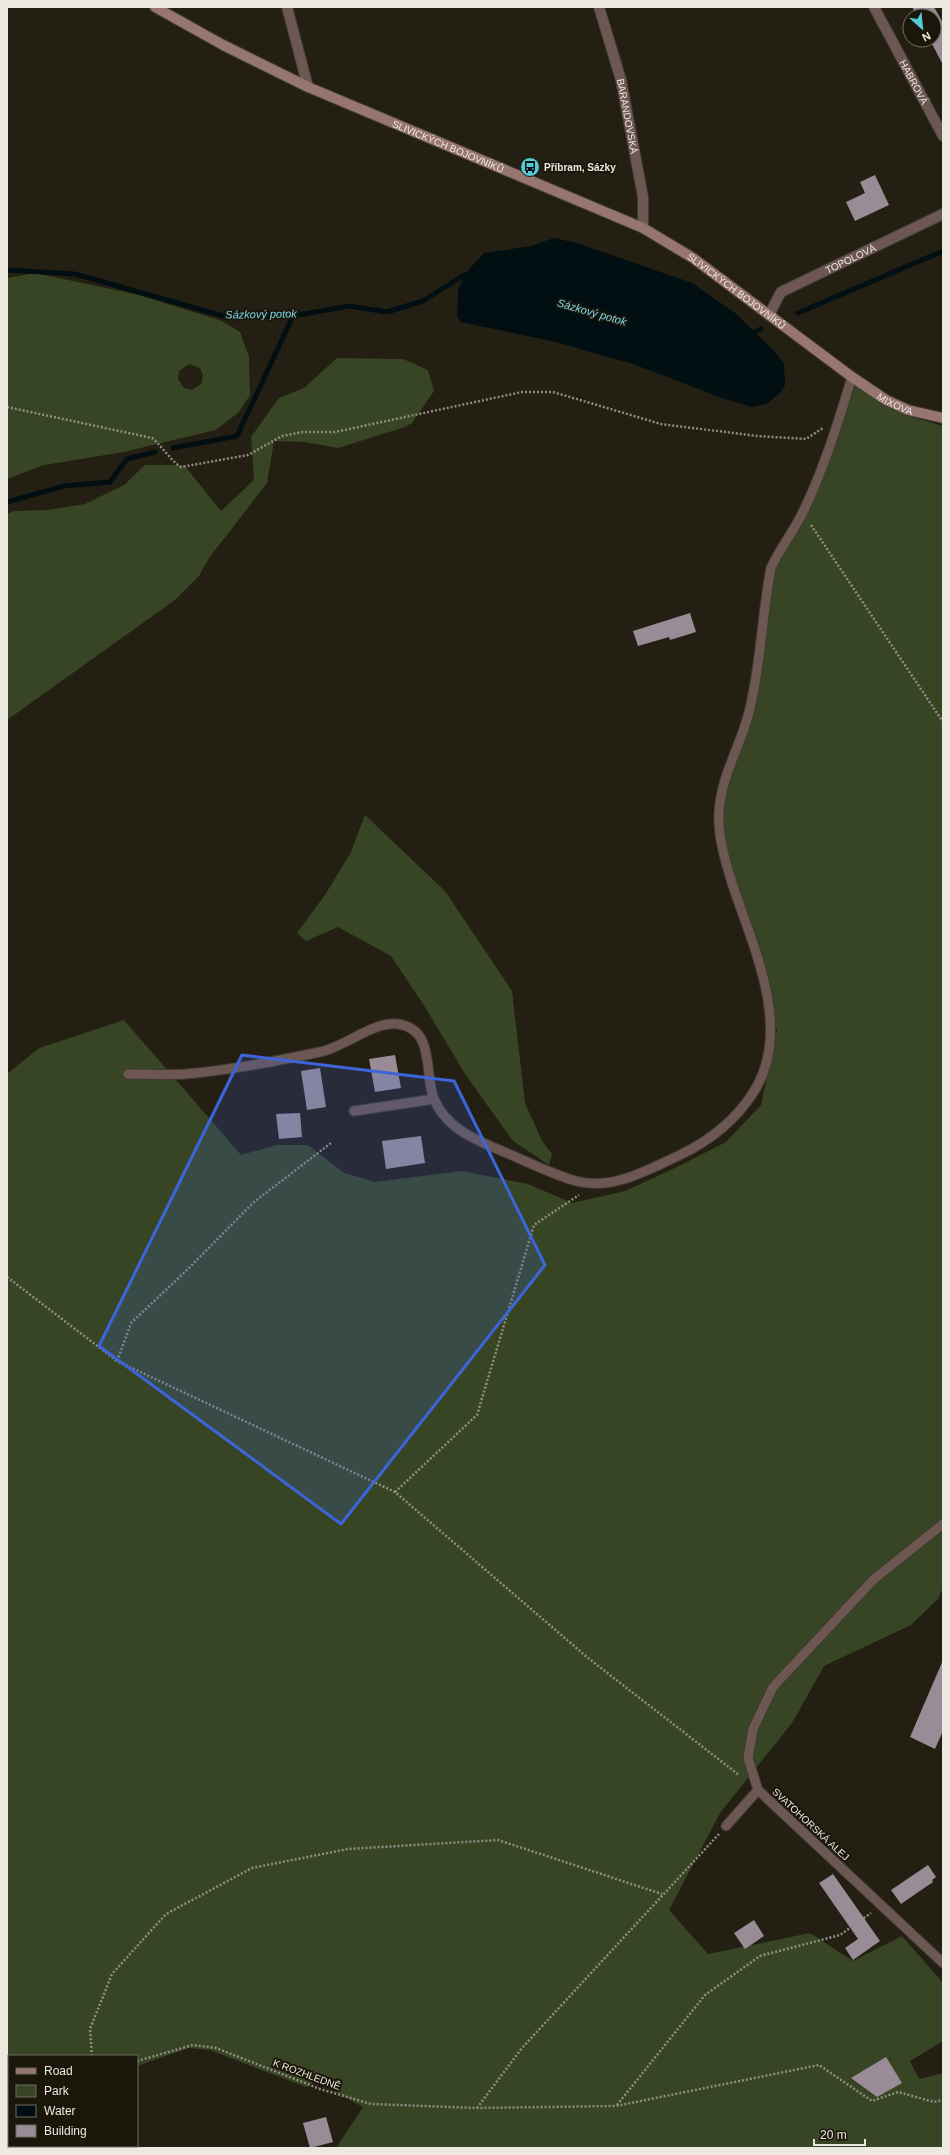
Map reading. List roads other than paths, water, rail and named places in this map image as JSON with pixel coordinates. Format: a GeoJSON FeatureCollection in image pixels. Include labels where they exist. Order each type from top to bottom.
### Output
{"type":"FeatureCollection","features":[{"type":"Feature","properties":{"kind":"street","name":"SLIVICKÝCH BOJOVNÍKŮ"},"geometry":{"type":"LineString","coordinates":[[155,7],[223,45],[308,87],[643,228],[693,258],[852,377]]}},
{"type":"Feature","properties":{"kind":"street"},"geometry":{"type":"LineString","coordinates":[[287,7],[308,87]]}},
{"type":"Feature","properties":{"kind":"street","name":"BARANDOVSKÁ"},"geometry":{"type":"LineString","coordinates":[[599,7],[621,80],[644,198],[643,228]]}},
{"type":"Feature","properties":{"kind":"street","name":"HABROVÁ"},"geometry":{"type":"LineString","coordinates":[[874,7],[943,136]]}},
{"type":"Feature","properties":{"kind":"street","name":"TOPOLOVÁ"},"geometry":{"type":"LineString","coordinates":[[769,315],[781,292],[943,214]]}},
{"type":"Feature","properties":{"kind":"street","name":"MIXOVA"},"geometry":{"type":"LineString","coordinates":[[852,377],[886,400],[908,410],[943,418]]}},
{"type":"Feature","properties":{"kind":"lane"},"geometry":{"type":"LineString","coordinates":[[128,1074],[184,1074],[242,1066],[325,1051],[350,1041],[366,1031],[382,1026],[399,1024],[414,1030],[422,1040],[427,1052],[434,1099],[448,1120],[472,1139],[555,1174],[581,1182],[608,1183],[649,1169],[690,1150],[721,1131],[741,1111],[757,1087],[767,1063],[771,1042],[772,1022],[764,982],[725,859],[719,817],[721,795],[726,773],[751,708],[771,568],[779,550],[803,514],[829,452],[852,377]]}},
{"type":"Feature","properties":{"kind":"lane"},"geometry":{"type":"LineString","coordinates":[[354,1111],[434,1099]]}},
{"type":"Feature","properties":{"kind":"lane","name":"SVATOHORSKÁ ALEJ"},"geometry":{"type":"LineString","coordinates":[[943,1524],[874,1579],[773,1687],[753,1729],[748,1758],[758,1790],[883,1905],[943,1963]]}},
{"type":"Feature","properties":{"kind":"lane"},"geometry":{"type":"LineString","coordinates":[[726,1826],[758,1790]]}},
{"type":"Feature","properties":{"kind":"water"},"geometry":{"type":"Polygon","coordinates":[[[554,238],[577,243],[692,283],[735,313],[777,354],[784,364],[785,385],[781,392],[767,404],[752,407],[722,398],[633,364],[556,342],[461,322],[457,317],[458,291],[464,275],[484,253],[531,246],[554,238]]]}},
{"type":"Feature","properties":{"kind":"waterway","name":"Sázkový potok"},"geometry":{"type":"LineString","coordinates":[[798,313],[943,251]]}},
{"type":"Feature","properties":{"kind":"waterway","name":"Sázkový potok"},"geometry":{"type":"LineString","coordinates":[[7,270],[75,274],[227,317],[293,316],[349,306],[387,312],[423,301],[464,275],[470,275]]}},
{"type":"Feature","properties":{"kind":"waterway"},"geometry":{"type":"LineString","coordinates":[[173,448],[237,436],[293,316]]}},
{"type":"Feature","properties":{"kind":"waterway","name":"Sázkový potok"},"geometry":{"type":"LineString","coordinates":[[751,334],[761,329]]}},
{"type":"Feature","properties":{"kind":"waterway"},"geometry":{"type":"LineString","coordinates":[[7,502],[64,486],[110,482],[127,459],[155,452]]}},
{"type":"Feature","properties":{"kind":"place","name":"Příbram, Sázky"},"geometry":{"type":"Point","coordinates":[530,167]}}]}
